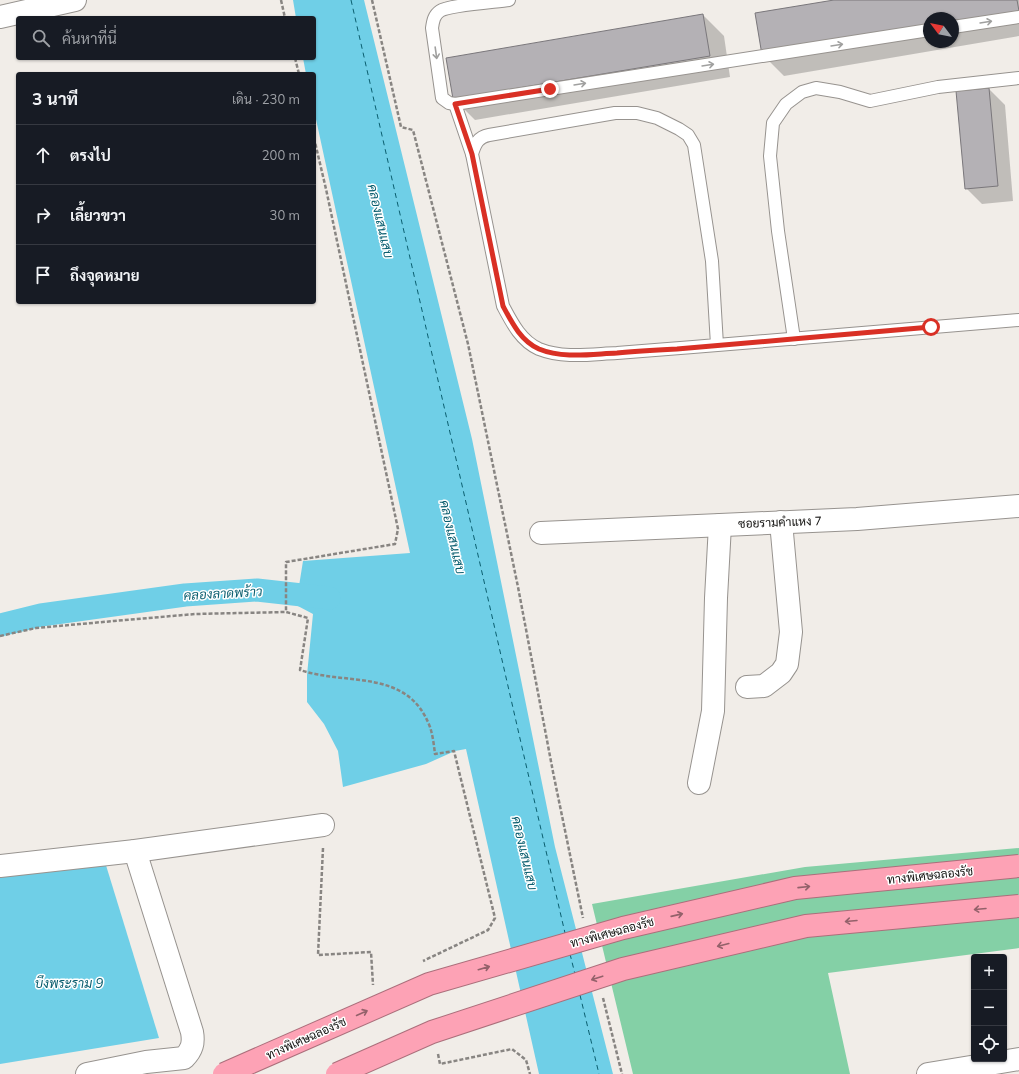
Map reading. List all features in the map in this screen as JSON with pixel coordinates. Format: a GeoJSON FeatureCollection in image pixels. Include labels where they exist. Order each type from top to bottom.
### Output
{"type":"FeatureCollection","features":[{"type":"Feature","properties":{"kind":"highway","name":"ทางพิเศษฉลองรัช"},"geometry":{"type":"LineString","coordinates":[[224,1074],[429,984],[623,928],[795,888],[1019,866]]}},
{"type":"Feature","properties":{"kind":"highway"},"geometry":{"type":"LineString","coordinates":[[337,1074],[432,1032],[623,970],[806,926],[1019,906]]}},
{"type":"Feature","properties":{"kind":"street"},"geometry":{"type":"LineString","coordinates":[[9,10],[75,0]]}},
{"type":"Feature","properties":{"kind":"street","name":"ซอยรามคำแหง 7"},"geometry":{"type":"LineString","coordinates":[[541,533],[857,519],[1019,506]]}},
{"type":"Feature","properties":{"kind":"street"},"geometry":{"type":"LineString","coordinates":[[747,687],[764,686],[781,673],[787,664],[791,632],[780,522]]}},
{"type":"Feature","properties":{"kind":"street"},"geometry":{"type":"LineString","coordinates":[[699,783],[713,711],[716,598],[720,525]]}},
{"type":"Feature","properties":{"kind":"street"},"geometry":{"type":"LineString","coordinates":[[0,866],[135,851],[323,825]]}},
{"type":"Feature","properties":{"kind":"street"},"geometry":{"type":"LineString","coordinates":[[87,1074],[145,1068],[184,1058],[193,1044],[192,1032],[135,851]]}},
{"type":"Feature","properties":{"kind":"street"},"geometry":{"type":"LineString","coordinates":[[928,1074],[1019,1059]]}},
{"type":"Feature","properties":{"kind":"lane"},"geometry":{"type":"LineString","coordinates":[[509,0],[446,8],[435,15],[432,28],[442,98],[449,103],[455,104],[923,31]]}},
{"type":"Feature","properties":{"kind":"lane"},"geometry":{"type":"LineString","coordinates":[[959,26],[1019,16]]}},
{"type":"Feature","properties":{"kind":"lane"},"geometry":{"type":"LineString","coordinates":[[794,339],[778,231],[770,156],[773,123],[786,104],[802,92],[816,88],[840,92],[870,101],[938,87],[1019,78]]}},
{"type":"Feature","properties":{"kind":"lane"},"geometry":{"type":"LineString","coordinates":[[455,104],[472,154],[503,306],[524,339],[539,349],[574,356],[1019,320]]}},
{"type":"Feature","properties":{"kind":"lane"},"geometry":{"type":"LineString","coordinates":[[472,154],[475,143],[483,136],[615,113],[637,113],[657,118],[688,135],[694,145],[712,261],[717,345]]}},
{"type":"Feature","properties":{"kind":"path"},"geometry":{"type":"LineString","coordinates":[[281,0],[285,16]]}},
{"type":"Feature","properties":{"kind":"path"},"geometry":{"type":"LineString","coordinates":[[372,0],[401,127],[413,130],[468,344],[518,587],[553,772],[584,922]]}},
{"type":"Feature","properties":{"kind":"path"},"geometry":{"type":"LineString","coordinates":[[296,60],[298,72]]}},
{"type":"Feature","properties":{"kind":"path"},"geometry":{"type":"LineString","coordinates":[[286,612],[286,562],[394,544],[398,529],[316,146]]}},
{"type":"Feature","properties":{"kind":"path"},"geometry":{"type":"LineString","coordinates":[[0,636],[36,628],[195,614],[286,612],[308,618],[300,670],[312,674],[386,684],[399,690],[423,711],[431,729],[435,754],[454,751],[495,918]]}},
{"type":"Feature","properties":{"kind":"path"},"geometry":{"type":"LineString","coordinates":[[323,825],[318,955],[371,952],[374,990]]}},
{"type":"Feature","properties":{"kind":"path"},"geometry":{"type":"LineString","coordinates":[[603,998],[622,1074]]}},
{"type":"Feature","properties":{"kind":"path"},"geometry":{"type":"LineString","coordinates":[[526,1060],[530,1074]]}},
{"type":"Feature","properties":{"kind":"green space"},"geometry":{"type":"Polygon","coordinates":[[[1019,848],[1019,948],[828,973],[850,1074],[633,1074],[592,904],[805,867],[1019,848]]]}},
{"type":"Feature","properties":{"kind":"water","name":"คลองแสนแสบ"},"geometry":{"type":"Polygon","coordinates":[[[293,0],[364,0],[472,439],[555,847],[613,1074],[539,1074],[466,749],[455,751],[426,764],[343,787],[338,751],[324,724],[307,702],[307,675],[313,614],[296,605],[303,561],[410,553],[316,119],[316,72],[306,72],[303,60],[316,60],[316,16],[296,16],[293,0]]]}},
{"type":"Feature","properties":{"kind":"water","name":"บึงพระราม 9"},"geometry":{"type":"Polygon","coordinates":[[[105,862],[159,1038],[0,1064],[0,874],[105,862]]]}},
{"type":"Feature","properties":{"kind":"building"},"geometry":{"type":"Polygon","coordinates":[[[834,0],[1017,0],[1019,11],[959,22],[959,12],[923,12],[923,28],[762,55],[755,13],[834,0]]]}},
{"type":"Feature","properties":{"kind":"building"},"geometry":{"type":"Polygon","coordinates":[[[703,14],[710,56],[453,99],[446,58],[703,14]]]}},
{"type":"Feature","properties":{"kind":"building"},"geometry":{"type":"Polygon","coordinates":[[[989,88],[998,186],[965,189],[956,91],[989,88]]]}},
{"type":"Feature","properties":{"kind":"waterway","name":"คลองลาดพร้าว"},"geometry":{"type":"LineString","coordinates":[[0,625],[41,615],[185,595],[257,590],[329,598]]}},
{"type":"Feature","properties":{"kind":"ferry route"},"geometry":{"type":"LineString","coordinates":[[351,0],[565,933]]}},
{"type":"Feature","properties":{"kind":"ferry route"},"geometry":{"type":"LineString","coordinates":[[570,954],[575,974]]}},
{"type":"Feature","properties":{"kind":"ferry route"},"geometry":{"type":"LineString","coordinates":[[580,995],[599,1074]]}},
{"type":"Feature","properties":{"kind":"route"},"geometry":{"type":"LineString","coordinates":[[550,89],[455,104],[472,154],[503,306],[524,339],[539,349],[574,356],[663,350],[931,327]]}}]}
